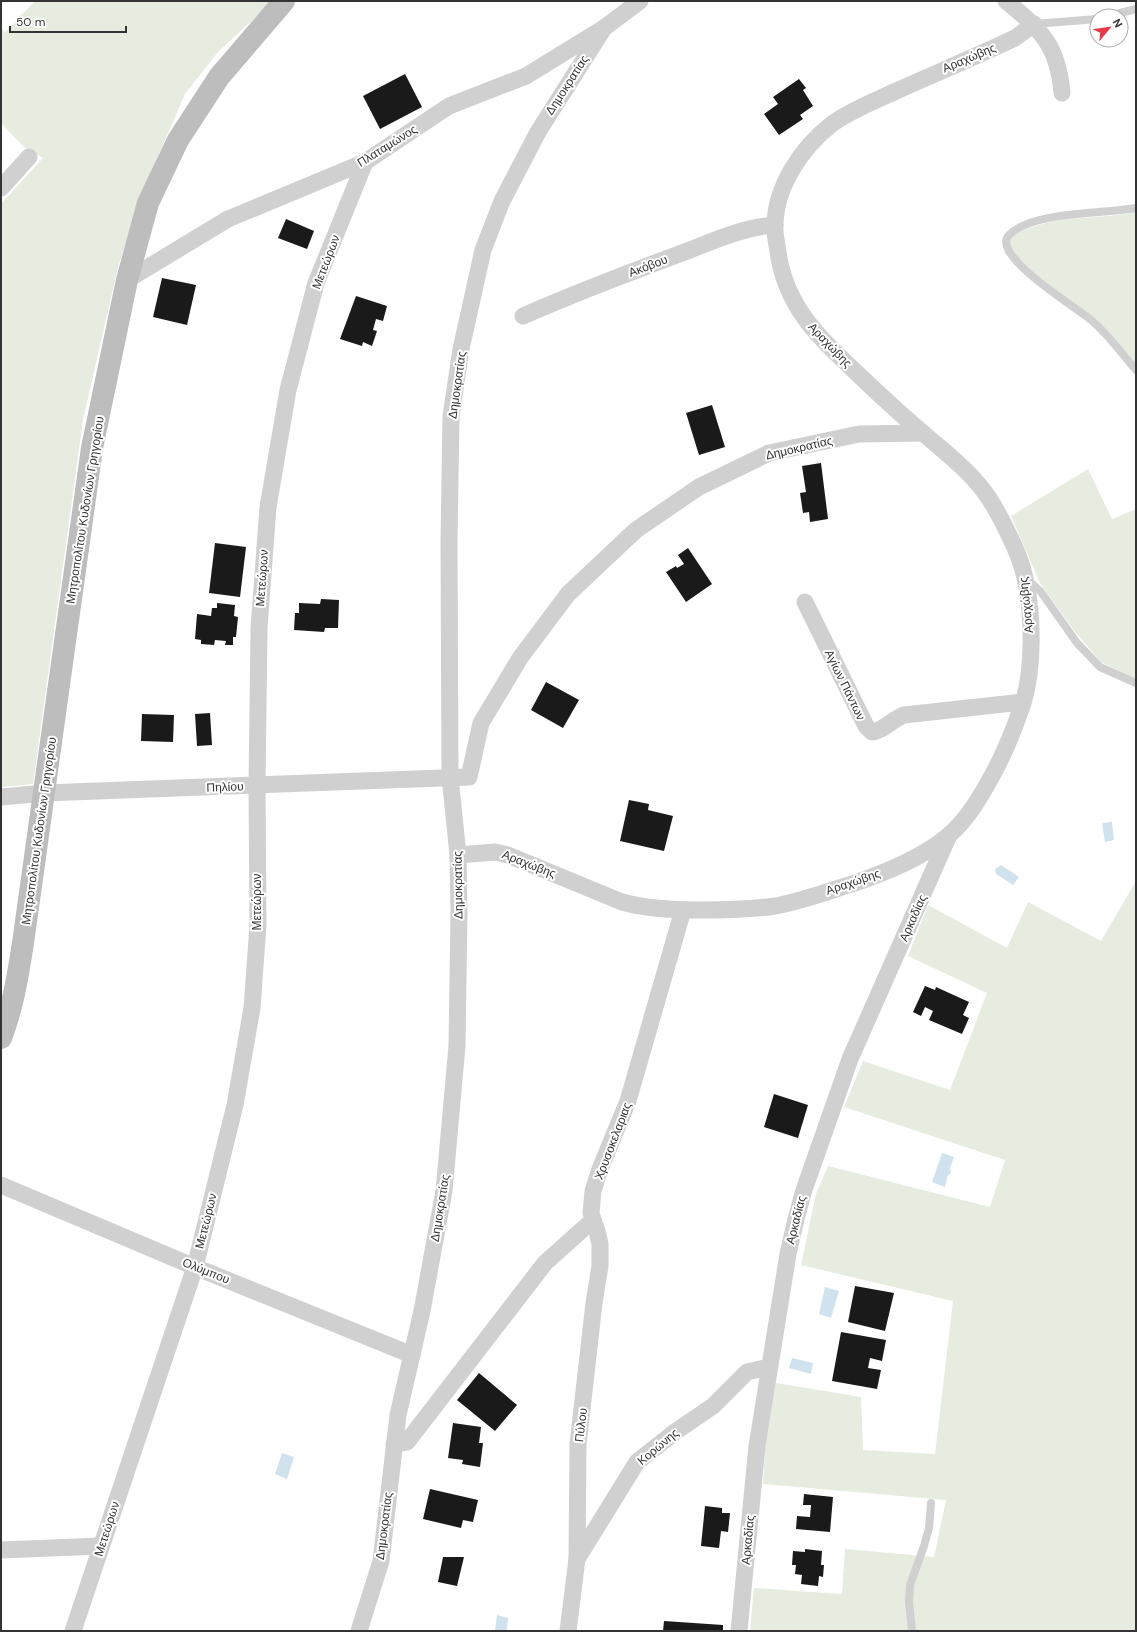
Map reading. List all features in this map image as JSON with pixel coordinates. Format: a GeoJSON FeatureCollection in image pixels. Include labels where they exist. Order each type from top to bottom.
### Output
{"type":"FeatureCollection","features":[{"type":"Feature","properties":{"kind":"street","name":"Μητροπολίτου Κυδονίων Γρηγορίου"},"geometry":{"type":"LineString","coordinates":[[1,1038],[16,986],[45,793],[92,448],[127,280],[148,203],[178,140],[219,77],[284,1]]}},
{"type":"Feature","properties":{"kind":"street","name":"Πλαταμώνος"},"geometry":{"type":"LineString","coordinates":[[127,280],[228,219],[365,162],[449,106],[526,76],[604,28],[640,1]]}},
{"type":"Feature","properties":{"kind":"street"},"geometry":{"type":"LineString","coordinates":[[1006,1],[1034,24],[1048,41],[1056,56],[1062,93]]}},
{"type":"Feature","properties":{"kind":"street","name":"Αραχώβης"},"geometry":{"type":"LineString","coordinates":[[458,855],[495,852],[508,855],[622,902],[653,909],[683,910],[756,908],[776,906],[808,897],[866,879],[893,868],[933,846],[949,835],[964,819],[987,785],[1002,758],[1023,702],[1030,650],[1030,622],[1025,578],[1017,552],[1006,528],[981,488],[958,464],[922,433],[822,340],[804,318],[793,302],[780,268],[775,225],[780,198],[790,174],[803,153],[819,135],[834,123],[866,104],[1015,38],[1034,24]]}},
{"type":"Feature","properties":{"kind":"street","name":"Δημοκρατίας"},"geometry":{"type":"LineString","coordinates":[[359,1631],[383,1548],[400,1403],[412,1355],[444,1191],[457,1046],[459,912],[458,855],[450,777],[449,541],[452,416],[461,349],[483,250],[502,201],[538,132],[604,28]]}},
{"type":"Feature","properties":{"kind":"street"},"geometry":{"type":"LineString","coordinates":[[1,188],[29,157]]}},
{"type":"Feature","properties":{"kind":"street","name":"Μετεώρων"},"geometry":{"type":"LineString","coordinates":[[73,1631],[195,1267],[235,1105],[252,1008],[258,925],[257,786],[259,628],[268,507],[286,398],[316,283],[365,162]]}},
{"type":"Feature","properties":{"kind":"street","name":"Ακόβου"},"geometry":{"type":"LineString","coordinates":[[523,316],[571,295],[732,235],[764,226],[775,225]]}},
{"type":"Feature","properties":{"kind":"street","name":"Δημοκρατίας"},"geometry":{"type":"LineString","coordinates":[[450,777],[469,777],[480,723],[520,658],[568,594],[636,530],[699,487],[769,453],[859,434],[922,433]]}},
{"type":"Feature","properties":{"kind":"street","name":"Αγίων Πάντων"},"geometry":{"type":"LineString","coordinates":[[805,602],[866,726],[872,732],[877,731],[895,719],[910,714],[1023,702]]}},
{"type":"Feature","properties":{"kind":"street","name":"Πηλίου"},"geometry":{"type":"LineString","coordinates":[[1,797],[45,793],[257,786],[450,777]]}},
{"type":"Feature","properties":{"kind":"street","name":"Αρκαδίας"},"geometry":{"type":"LineString","coordinates":[[739,1631],[757,1446],[788,1254],[804,1190],[850,1059],[949,835]]}},
{"type":"Feature","properties":{"kind":"street","name":"Χρυσοκελαριας"},"geometry":{"type":"LineString","coordinates":[[593,1220],[591,1213],[594,1191],[600,1169],[628,1102],[683,910]]}},
{"type":"Feature","properties":{"kind":"street","name":"Ολύμπου"},"geometry":{"type":"LineString","coordinates":[[1,1185],[195,1267],[412,1355]]}},
{"type":"Feature","properties":{"kind":"street"},"geometry":{"type":"LineString","coordinates":[[394,1444],[408,1442],[545,1262],[593,1220]]}},
{"type":"Feature","properties":{"kind":"street","name":"Πύλου"},"geometry":{"type":"LineString","coordinates":[[568,1631],[577,1559],[578,1444],[600,1260],[598,1234],[593,1220]]}},
{"type":"Feature","properties":{"kind":"street","name":"Κορώνης"},"geometry":{"type":"LineString","coordinates":[[577,1559],[637,1462],[675,1432],[713,1406],[747,1372],[769,1367]]}},
{"type":"Feature","properties":{"kind":"street"},"geometry":{"type":"LineString","coordinates":[[1,1550],[101,1546]]}},
{"type":"Feature","properties":{"kind":"lane"},"geometry":{"type":"LineString","coordinates":[[1034,24],[1089,19]]}},
{"type":"Feature","properties":{"kind":"lane"},"geometry":{"type":"LineString","coordinates":[[1136,208],[1051,217],[1020,228],[1009,235],[1007,239],[1009,251],[1016,263],[1092,320],[1136,370]]}},
{"type":"Feature","properties":{"kind":"lane"},"geometry":{"type":"LineString","coordinates":[[1025,578],[1041,592],[1077,643],[1100,667],[1136,683]]}},
{"type":"Feature","properties":{"kind":"lane"},"geometry":{"type":"LineString","coordinates":[[912,1631],[909,1602],[910,1585],[929,1528],[931,1503]]}},
{"type":"Feature","properties":{"kind":"shaded area"},"geometry":{"type":"Polygon","coordinates":[[[35,1],[273,1],[218,52],[185,94],[145,186],[118,267],[83,420],[33,784],[1,787],[1,204],[43,158],[23,146],[1,123],[1,28],[5,32],[35,1]]]}},
{"type":"Feature","properties":{"kind":"shaded area"},"geometry":{"type":"Polygon","coordinates":[[[1136,212],[1136,364],[1074,304],[1022,263],[1010,246],[1010,238],[1025,230],[1055,221],[1120,215],[1136,212]]]}},
{"type":"Feature","properties":{"kind":"shaded area"},"geometry":{"type":"Polygon","coordinates":[[[1088,469],[1112,519],[1136,509],[1136,679],[1101,662],[1076,633],[1040,583],[1011,516],[1088,469]]]}},
{"type":"Feature","properties":{"kind":"shaded area"},"geometry":{"type":"Polygon","coordinates":[[[1136,881],[1136,1631],[750,1631],[754,1588],[842,1594],[845,1549],[934,1557],[946,1500],[763,1484],[765,1448],[776,1383],[861,1397],[863,1450],[935,1454],[953,1301],[801,1265],[816,1194],[828,1166],[990,1207],[1005,1160],[844,1107],[863,1061],[950,1090],[987,993],[908,956],[928,905],[1007,948],[1028,902],[1101,941],[1136,881]]]}},
{"type":"Feature","properties":{"kind":"water"},"geometry":{"type":"Polygon","coordinates":[[[1112,822],[1114,840],[1105,842],[1102,823],[1112,822]]]}},
{"type":"Feature","properties":{"kind":"water"},"geometry":{"type":"Polygon","coordinates":[[[1001,865],[1019,877],[1013,885],[996,874],[995,869],[1001,865]]]}},
{"type":"Feature","properties":{"kind":"water"},"geometry":{"type":"Polygon","coordinates":[[[942,1153],[954,1157],[950,1168],[951,1173],[948,1175],[945,1187],[932,1182],[942,1153]]]}},
{"type":"Feature","properties":{"kind":"water"},"geometry":{"type":"Polygon","coordinates":[[[825,1287],[839,1291],[831,1318],[819,1314],[825,1287]]]}},
{"type":"Feature","properties":{"kind":"water"},"geometry":{"type":"Polygon","coordinates":[[[792,1358],[813,1363],[811,1374],[789,1368],[792,1358]]]}},
{"type":"Feature","properties":{"kind":"water"},"geometry":{"type":"Polygon","coordinates":[[[282,1453],[294,1457],[287,1479],[275,1474],[282,1453]]]}},
{"type":"Feature","properties":{"kind":"water"},"geometry":{"type":"Polygon","coordinates":[[[497,1615],[508,1618],[507,1631],[495,1631],[497,1615]]]}},
{"type":"Feature","properties":{"kind":"building"},"geometry":{"type":"Polygon","coordinates":[[[405,74],[422,107],[380,129],[363,96],[405,74]]]}},
{"type":"Feature","properties":{"kind":"building"},"geometry":{"type":"Polygon","coordinates":[[[799,79],[806,88],[803,90],[813,106],[800,115],[803,119],[779,135],[764,114],[778,104],[773,97],[799,79]]]}},
{"type":"Feature","properties":{"kind":"building"},"geometry":{"type":"Polygon","coordinates":[[[286,219],[314,231],[307,249],[278,238],[286,219]]]}},
{"type":"Feature","properties":{"kind":"building"},"geometry":{"type":"Polygon","coordinates":[[[162,278],[196,285],[187,325],[153,317],[162,278]]]}},
{"type":"Feature","properties":{"kind":"building"},"geometry":{"type":"Polygon","coordinates":[[[356,296],[387,306],[383,321],[376,319],[373,330],[377,331],[372,346],[363,342],[362,346],[340,339],[356,296]]]}},
{"type":"Feature","properties":{"kind":"building"},"geometry":{"type":"Polygon","coordinates":[[[712,405],[725,447],[699,455],[686,413],[712,405]]]}},
{"type":"Feature","properties":{"kind":"building"},"geometry":{"type":"Polygon","coordinates":[[[821,463],[828,519],[810,522],[809,512],[803,513],[800,493],[806,492],[802,466],[821,463]]]}},
{"type":"Feature","properties":{"kind":"building"},"geometry":{"type":"Polygon","coordinates":[[[215,543],[246,547],[240,597],[209,593],[215,543]]]}},
{"type":"Feature","properties":{"kind":"building"},"geometry":{"type":"Polygon","coordinates":[[[688,548],[712,584],[686,602],[666,572],[676,566],[677,568],[684,564],[678,555],[688,548]]]}},
{"type":"Feature","properties":{"kind":"building"},"geometry":{"type":"Polygon","coordinates":[[[321,599],[339,600],[338,628],[325,628],[324,632],[294,630],[295,613],[299,613],[299,603],[320,604],[321,599]]]}},
{"type":"Feature","properties":{"kind":"building"},"geometry":{"type":"Polygon","coordinates":[[[217,603],[235,605],[234,616],[238,617],[236,637],[233,637],[233,645],[225,645],[226,641],[215,640],[214,645],[201,644],[201,640],[195,639],[197,614],[211,616],[212,608],[217,608],[217,603]]]}},
{"type":"Feature","properties":{"kind":"building"},"geometry":{"type":"Polygon","coordinates":[[[546,682],[579,700],[563,728],[531,710],[546,682]]]}},
{"type":"Feature","properties":{"kind":"building"},"geometry":{"type":"Polygon","coordinates":[[[210,713],[212,745],[197,746],[195,714],[210,713]]]}},
{"type":"Feature","properties":{"kind":"building"},"geometry":{"type":"Polygon","coordinates":[[[142,714],[174,715],[173,742],[141,741],[142,714]]]}},
{"type":"Feature","properties":{"kind":"building"},"geometry":{"type":"Polygon","coordinates":[[[629,800],[649,804],[648,810],[673,816],[664,851],[620,841],[629,800]]]}},
{"type":"Feature","properties":{"kind":"building"},"geometry":{"type":"Polygon","coordinates":[[[925,986],[935,990],[936,987],[969,1002],[963,1015],[969,1018],[962,1034],[929,1020],[933,1011],[925,1007],[921,1016],[913,1012],[925,986]]]}},
{"type":"Feature","properties":{"kind":"building"},"geometry":{"type":"Polygon","coordinates":[[[774,1094],[808,1105],[798,1138],[764,1127],[774,1094]]]}},
{"type":"Feature","properties":{"kind":"building"},"geometry":{"type":"Polygon","coordinates":[[[855,1286],[894,1293],[885,1331],[848,1322],[855,1286]]]}},
{"type":"Feature","properties":{"kind":"building"},"geometry":{"type":"Polygon","coordinates":[[[841,1332],[886,1340],[882,1361],[870,1358],[868,1368],[881,1370],[877,1389],[832,1381],[841,1332]]]}},
{"type":"Feature","properties":{"kind":"building"},"geometry":{"type":"Polygon","coordinates":[[[479,1373],[517,1405],[495,1431],[457,1400],[479,1373]]]}},
{"type":"Feature","properties":{"kind":"building"},"geometry":{"type":"Polygon","coordinates":[[[453,1423],[481,1427],[479,1443],[483,1443],[480,1467],[462,1464],[463,1460],[448,1458],[453,1423]]]}},
{"type":"Feature","properties":{"kind":"building"},"geometry":{"type":"Polygon","coordinates":[[[430,1489],[478,1500],[473,1522],[463,1520],[461,1528],[423,1519],[430,1489]]]}},
{"type":"Feature","properties":{"kind":"building"},"geometry":{"type":"Polygon","coordinates":[[[804,1494],[833,1497],[830,1532],[796,1529],[797,1516],[810,1517],[811,1505],[803,1505],[804,1494]]]}},
{"type":"Feature","properties":{"kind":"building"},"geometry":{"type":"Polygon","coordinates":[[[705,1506],[722,1508],[722,1513],[730,1513],[728,1532],[721,1531],[719,1548],[701,1546],[705,1506]]]}},
{"type":"Feature","properties":{"kind":"building"},"geometry":{"type":"Polygon","coordinates":[[[805,1549],[822,1551],[821,1565],[824,1565],[823,1577],[819,1576],[818,1586],[801,1584],[802,1575],[795,1574],[796,1565],[792,1565],[793,1551],[805,1552],[805,1549]]]}},
{"type":"Feature","properties":{"kind":"building"},"geometry":{"type":"Polygon","coordinates":[[[443,1557],[464,1557],[457,1586],[438,1582],[443,1557]]]}},
{"type":"Feature","properties":{"kind":"building"},"geometry":{"type":"Polygon","coordinates":[[[664,1621],[723,1625],[723,1631],[663,1631],[664,1621]]]}}]}
